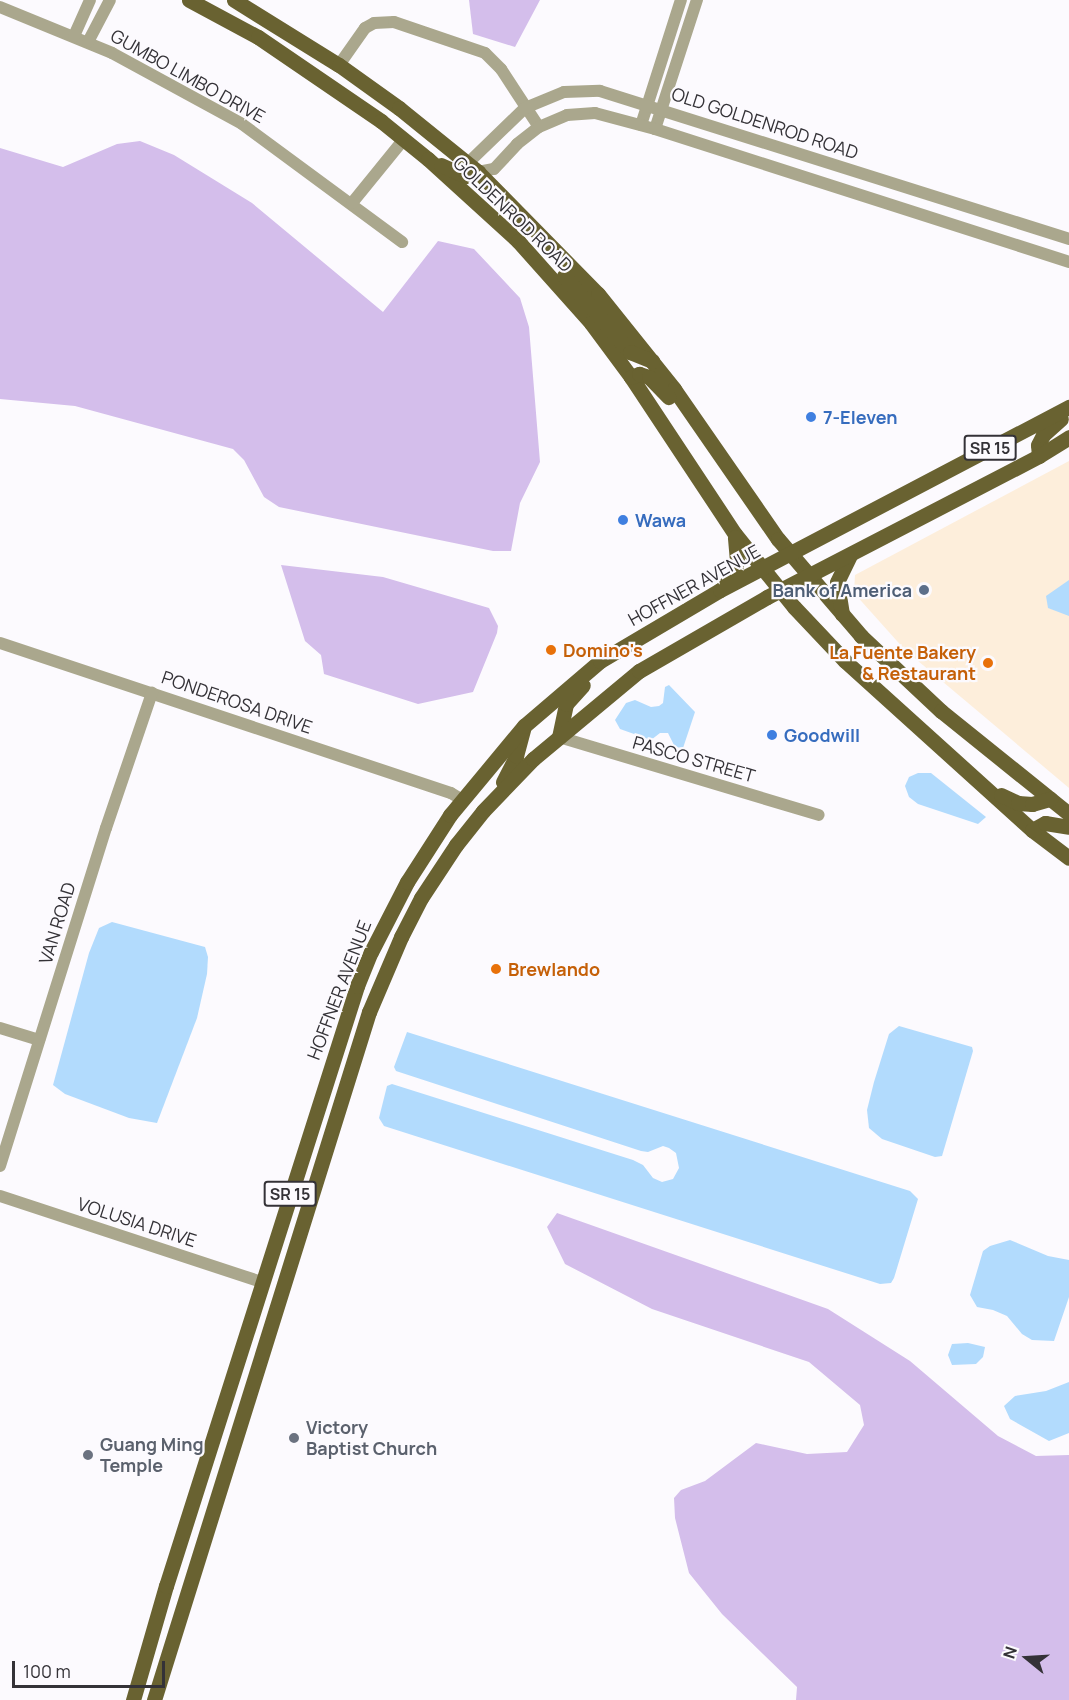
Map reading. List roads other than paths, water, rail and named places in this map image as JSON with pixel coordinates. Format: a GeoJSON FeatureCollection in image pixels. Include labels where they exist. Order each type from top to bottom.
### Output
{"type":"FeatureCollection","features":[{"type":"Feature","properties":{"kind":"main road","name":"GOLDENROD ROAD"},"geometry":{"type":"LineString","coordinates":[[189,0],[258,37],[324,80],[404,140],[428,159],[538,262],[591,323],[631,377],[735,534],[780,590],[845,661],[1032,830],[1069,858]]}},
{"type":"Feature","properties":{"kind":"main road","name":"GOLDENROD ROAD"},"geometry":{"type":"LineString","coordinates":[[234,0],[339,65],[399,108],[473,167],[598,294],[652,361],[790,554],[842,614],[941,711],[1069,814]]}},
{"type":"Feature","properties":{"kind":"main road"},"geometry":{"type":"LineString","coordinates":[[428,159],[466,176],[473,167]]}},
{"type":"Feature","properties":{"kind":"main road"},"geometry":{"type":"LineString","coordinates":[[538,262],[562,274],[630,352],[652,361]]}},
{"type":"Feature","properties":{"kind":"main road"},"geometry":{"type":"LineString","coordinates":[[631,377],[639,374],[649,376],[660,385],[696,437],[720,458]]}},
{"type":"Feature","properties":{"kind":"main road","name":"HOFFNER AVENUE"},"geometry":{"type":"LineString","coordinates":[[133,1700],[166,1586],[340,1035],[371,952],[407,882],[462,800],[524,726],[600,661],[720,590],[1069,407]]}},
{"type":"Feature","properties":{"kind":"main road"},"geometry":{"type":"LineString","coordinates":[[1039,456],[1038,445],[1043,435],[1051,426],[1069,414]]}},
{"type":"Feature","properties":{"kind":"main road","name":"HOFFNER AVENUE"},"geometry":{"type":"LineString","coordinates":[[154,1700],[207,1524],[369,1012],[381,981],[421,898],[456,845],[503,789],[559,737],[639,671],[780,590],[1039,456],[1069,437]]}},
{"type":"Feature","properties":{"kind":"main road"},"geometry":{"type":"LineString","coordinates":[[720,590],[729,582],[737,561],[735,534]]}},
{"type":"Feature","properties":{"kind":"main road"},"geometry":{"type":"LineString","coordinates":[[842,614],[837,582],[844,562],[852,553]]}},
{"type":"Feature","properties":{"kind":"main road"},"geometry":{"type":"LineString","coordinates":[[559,737],[566,704],[576,690],[629,649],[639,636]]}},
{"type":"Feature","properties":{"kind":"main road"},"geometry":{"type":"LineString","coordinates":[[456,845],[462,829],[502,784],[514,763],[524,726]]}},
{"type":"Feature","properties":{"kind":"main road"},"geometry":{"type":"LineString","coordinates":[[987,789],[1018,803],[1032,804],[1050,799]]}},
{"type":"Feature","properties":{"kind":"main road"},"geometry":{"type":"LineString","coordinates":[[1032,830],[1045,823],[1069,827]]}},
{"type":"Feature","properties":{"kind":"main road"},"geometry":{"type":"LineString","coordinates":[[290,1265],[283,1259],[283,1250],[310,1161],[306,1142]]}},
{"type":"Feature","properties":{"kind":"main road"},"geometry":{"type":"LineString","coordinates":[[253,1383],[249,1366],[271,1297],[262,1282]]}},
{"type":"Feature","properties":{"kind":"main road"},"geometry":{"type":"LineString","coordinates":[[207,1524],[204,1508],[213,1477],[209,1451]]}},
{"type":"Feature","properties":{"kind":"main road"},"geometry":{"type":"LineString","coordinates":[[165,1664],[158,1649],[158,1639],[170,1594],[166,1586]]}},
{"type":"Feature","properties":{"kind":"street"},"geometry":{"type":"LineString","coordinates":[[88,42],[110,0]]}},
{"type":"Feature","properties":{"kind":"street"},"geometry":{"type":"LineString","coordinates":[[641,125],[681,0]]}},
{"type":"Feature","properties":{"kind":"street"},"geometry":{"type":"LineString","coordinates":[[655,129],[697,0]]}},
{"type":"Feature","properties":{"kind":"street"},"geometry":{"type":"LineString","coordinates":[[74,36],[89,2],[104,12]]}},
{"type":"Feature","properties":{"kind":"street","name":"GUMBO LIMBO DRIVE"},"geometry":{"type":"LineString","coordinates":[[0,7],[88,42],[153,73],[242,124],[402,242]]}},
{"type":"Feature","properties":{"kind":"street"},"geometry":{"type":"LineString","coordinates":[[339,65],[365,28],[374,23],[394,22],[485,53],[501,69],[539,127]]}},
{"type":"Feature","properties":{"kind":"street","name":"OLD GOLDENROD ROAD"},"geometry":{"type":"LineString","coordinates":[[473,167],[525,108],[564,92],[583,90],[609,93],[1069,239]]}},
{"type":"Feature","properties":{"kind":"street"},"geometry":{"type":"LineString","coordinates":[[473,167],[494,169],[517,144],[539,127],[553,120],[581,113],[614,116],[1069,262]]}},
{"type":"Feature","properties":{"kind":"street"},"geometry":{"type":"LineString","coordinates":[[352,203],[404,140]]}},
{"type":"Feature","properties":{"kind":"street"},"geometry":{"type":"LineString","coordinates":[[1041,253],[1069,246]]}},
{"type":"Feature","properties":{"kind":"street","name":"PONDEROSA DRIVE"},"geometry":{"type":"LineString","coordinates":[[0,644],[451,793],[462,800]]}},
{"type":"Feature","properties":{"kind":"street","name":"VAN ROAD"},"geometry":{"type":"LineString","coordinates":[[0,1166],[152,693]]}},
{"type":"Feature","properties":{"kind":"street","name":"PASCO STREET"},"geometry":{"type":"LineString","coordinates":[[559,737],[819,815]]}},
{"type":"Feature","properties":{"kind":"street"},"geometry":{"type":"LineString","coordinates":[[0,1028],[39,1040]]}},
{"type":"Feature","properties":{"kind":"street","name":"VOLUSIA DRIVE"},"geometry":{"type":"LineString","coordinates":[[0,1196],[262,1282]]}},
{"type":"Feature","properties":{"kind":"water"},"geometry":{"type":"Polygon","coordinates":[[[1069,580],[1069,616],[1048,608],[1046,596],[1069,580]]]}},
{"type":"Feature","properties":{"kind":"water"},"geometry":{"type":"Polygon","coordinates":[[[669,685],[695,712],[683,748],[675,747],[668,733],[660,733],[651,740],[620,729],[615,720],[626,703],[635,700],[651,707],[659,706],[663,703],[665,687],[669,685]]]}},
{"type":"Feature","properties":{"kind":"water"},"geometry":{"type":"Polygon","coordinates":[[[918,773],[931,773],[986,817],[978,824],[918,804],[909,797],[905,786],[909,777],[918,773]]]}},
{"type":"Feature","properties":{"kind":"water"},"geometry":{"type":"Polygon","coordinates":[[[112,922],[205,947],[208,957],[207,974],[197,1018],[157,1123],[129,1118],[65,1094],[53,1085],[89,953],[99,928],[112,922]]]}},
{"type":"Feature","properties":{"kind":"water"},"geometry":{"type":"Polygon","coordinates":[[[899,1026],[972,1047],[973,1051],[942,1156],[935,1157],[882,1139],[869,1128],[867,1110],[874,1082],[889,1034],[899,1026]]]}},
{"type":"Feature","properties":{"kind":"water"},"geometry":{"type":"Polygon","coordinates":[[[407,1032],[910,1191],[918,1199],[894,1278],[891,1283],[880,1284],[384,1126],[379,1118],[387,1086],[392,1084],[633,1160],[643,1165],[653,1178],[662,1182],[673,1179],[679,1168],[676,1153],[669,1148],[663,1146],[648,1152],[641,1151],[396,1071],[394,1067],[407,1032]]]}},
{"type":"Feature","properties":{"kind":"water"},"geometry":{"type":"Polygon","coordinates":[[[1010,1240],[1048,1256],[1069,1260],[1069,1297],[1054,1341],[1032,1340],[1022,1334],[1007,1316],[977,1307],[970,1295],[983,1251],[990,1246],[1010,1240]]]}},
{"type":"Feature","properties":{"kind":"water"},"geometry":{"type":"Polygon","coordinates":[[[968,1343],[985,1347],[983,1357],[976,1364],[952,1365],[948,1355],[952,1344],[968,1343]]]}},
{"type":"Feature","properties":{"kind":"water"},"geometry":{"type":"Polygon","coordinates":[[[1069,1382],[1069,1433],[1049,1441],[1010,1419],[1004,1406],[1015,1396],[1046,1391],[1069,1382]]]}},
{"type":"Feature","properties":{"kind":"place","name":"7-Eleven"},"geometry":{"type":"Point","coordinates":[811,417]}},
{"type":"Feature","properties":{"kind":"place","name":"Wawa"},"geometry":{"type":"Point","coordinates":[623,520]}},
{"type":"Feature","properties":{"kind":"place","name":"Bank of America"},"geometry":{"type":"Point","coordinates":[924,590]}},
{"type":"Feature","properties":{"kind":"place","name":"Domino's"},"geometry":{"type":"Point","coordinates":[551,650]}},
{"type":"Feature","properties":{"kind":"place","name":"La Fuente Bakery & Restaurant"},"geometry":{"type":"Point","coordinates":[988,663]}},
{"type":"Feature","properties":{"kind":"place","name":"Goodwill"},"geometry":{"type":"Point","coordinates":[772,735]}},
{"type":"Feature","properties":{"kind":"place","name":"Brewlando"},"geometry":{"type":"Point","coordinates":[496,969]}},
{"type":"Feature","properties":{"kind":"place","name":"Victory Baptist Church"},"geometry":{"type":"Point","coordinates":[294,1438]}},
{"type":"Feature","properties":{"kind":"place","name":"Guang Ming Temple"},"geometry":{"type":"Point","coordinates":[88,1455]}}]}
